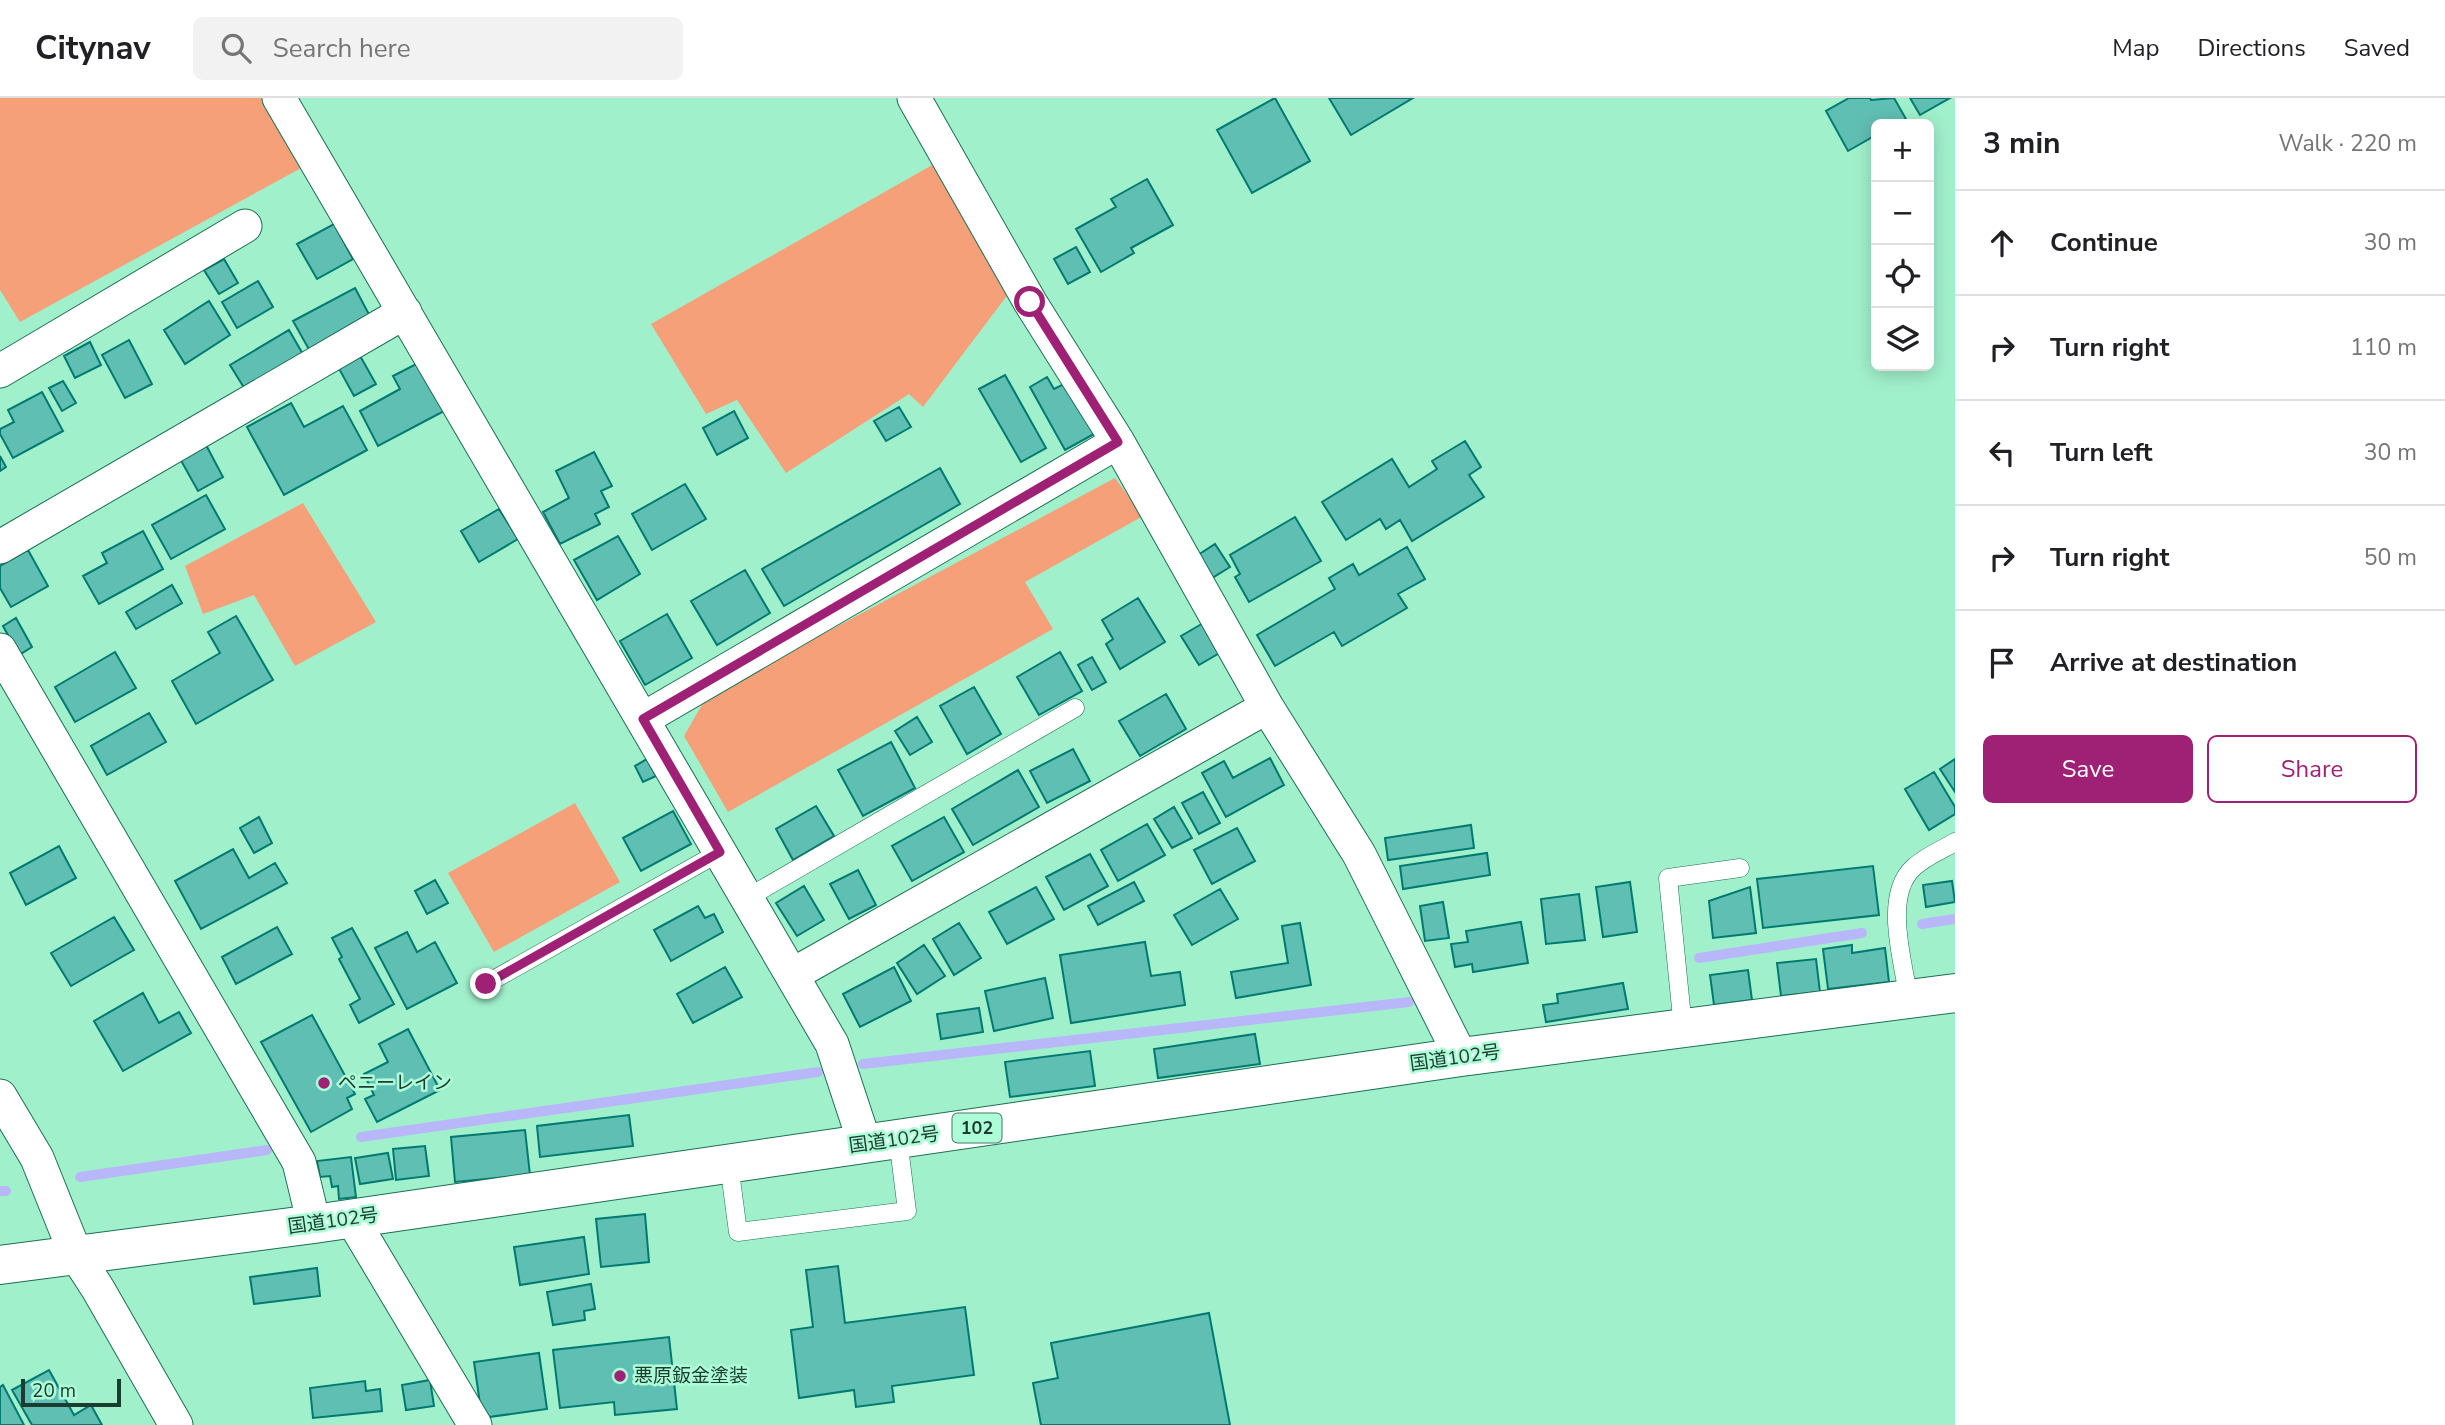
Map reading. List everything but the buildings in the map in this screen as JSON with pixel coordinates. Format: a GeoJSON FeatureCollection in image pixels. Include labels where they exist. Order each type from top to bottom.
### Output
{"type":"FeatureCollection","features":[{"type":"Feature","properties":{"kind":"highway","name":"国道102号"},"geometry":{"type":"LineString","coordinates":[[0,1265],[352,1219],[1461,1057],[1955,993]]}},
{"type":"Feature","properties":{"kind":"street"},"geometry":{"type":"LineString","coordinates":[[279,98],[832,1044],[881,1142]]}},
{"type":"Feature","properties":{"kind":"street"},"geometry":{"type":"LineString","coordinates":[[914,98],[1030,302],[1118,442],[1267,707],[1360,854],[1461,1057]]}},
{"type":"Feature","properties":{"kind":"street"},"geometry":{"type":"LineString","coordinates":[[0,371],[245,226]]}},
{"type":"Feature","properties":{"kind":"street"},"geometry":{"type":"LineString","coordinates":[[0,547],[405,312]]}},
{"type":"Feature","properties":{"kind":"street"},"geometry":{"type":"LineString","coordinates":[[643,719],[1118,442]]}},
{"type":"Feature","properties":{"kind":"street"},"geometry":{"type":"LineString","coordinates":[[0,650],[299,1162],[314,1224]]}},
{"type":"Feature","properties":{"kind":"street"},"geometry":{"type":"LineString","coordinates":[[792,975],[1267,707]]}},
{"type":"Feature","properties":{"kind":"street"},"geometry":{"type":"LineString","coordinates":[[0,1096],[37,1158],[76,1255],[99,1289],[176,1425]]}},
{"type":"Feature","properties":{"kind":"street"},"geometry":{"type":"LineString","coordinates":[[352,1219],[475,1425]]}},
{"type":"Feature","properties":{"kind":"lane"},"geometry":{"type":"LineString","coordinates":[[747,898],[1075,708]]}},
{"type":"Feature","properties":{"kind":"lane"},"geometry":{"type":"LineString","coordinates":[[1909,999],[1896,911],[1897,895],[1912,868],[1955,842]]}},
{"type":"Feature","properties":{"kind":"lane"},"geometry":{"type":"LineString","coordinates":[[486,984],[720,852]]}},
{"type":"Feature","properties":{"kind":"lane"},"geometry":{"type":"LineString","coordinates":[[1683,1028],[1668,878],[1740,868]]}},
{"type":"Feature","properties":{"kind":"lane"},"geometry":{"type":"LineString","coordinates":[[729,1164],[738,1232],[907,1211],[881,1142]]}},
{"type":"Feature","properties":{"kind":"shaded area"},"geometry":{"type":"Polygon","coordinates":[[[0,98],[261,98],[303,167],[20,322],[0,290],[0,98]]]}},
{"type":"Feature","properties":{"kind":"shaded area"},"geometry":{"type":"Polygon","coordinates":[[[934,164],[1009,293],[923,407],[909,394],[786,473],[737,400],[706,414],[651,324],[934,164]]]}},
{"type":"Feature","properties":{"kind":"shaded area"},"geometry":{"type":"Polygon","coordinates":[[[1115,478],[1143,516],[1025,582],[1053,629],[728,812],[684,736],[707,696],[1115,478]]]}},
{"type":"Feature","properties":{"kind":"shaded area"},"geometry":{"type":"Polygon","coordinates":[[[303,503],[376,622],[295,666],[254,595],[203,614],[185,566],[303,503]]]}},
{"type":"Feature","properties":{"kind":"shaded area"},"geometry":{"type":"Polygon","coordinates":[[[575,803],[620,882],[494,952],[448,873],[575,803]]]}},
{"type":"Feature","properties":{"kind":"waterway"},"geometry":{"type":"LineString","coordinates":[[1922,924],[1955,919]]}},
{"type":"Feature","properties":{"kind":"waterway"},"geometry":{"type":"LineString","coordinates":[[1699,958],[1862,933]]}},
{"type":"Feature","properties":{"kind":"waterway"},"geometry":{"type":"LineString","coordinates":[[863,1064],[1409,1002]]}},
{"type":"Feature","properties":{"kind":"waterway"},"geometry":{"type":"LineString","coordinates":[[361,1137],[818,1072]]}},
{"type":"Feature","properties":{"kind":"waterway"},"geometry":{"type":"LineString","coordinates":[[80,1177],[267,1150]]}},
{"type":"Feature","properties":{"kind":"waterway"},"geometry":{"type":"LineString","coordinates":[[0,1191],[6,1191]]}},
{"type":"Feature","properties":{"kind":"place","name":"ペニーレイン"},"geometry":{"type":"Point","coordinates":[324,1083]}},
{"type":"Feature","properties":{"kind":"place","name":"悪原鈑金塗装"},"geometry":{"type":"Point","coordinates":[620,1376]}},
{"type":"Feature","properties":{"kind":"route"},"geometry":{"type":"LineString","coordinates":[[486,984],[720,852],[643,719],[1118,442],[1030,302]]}}]}
